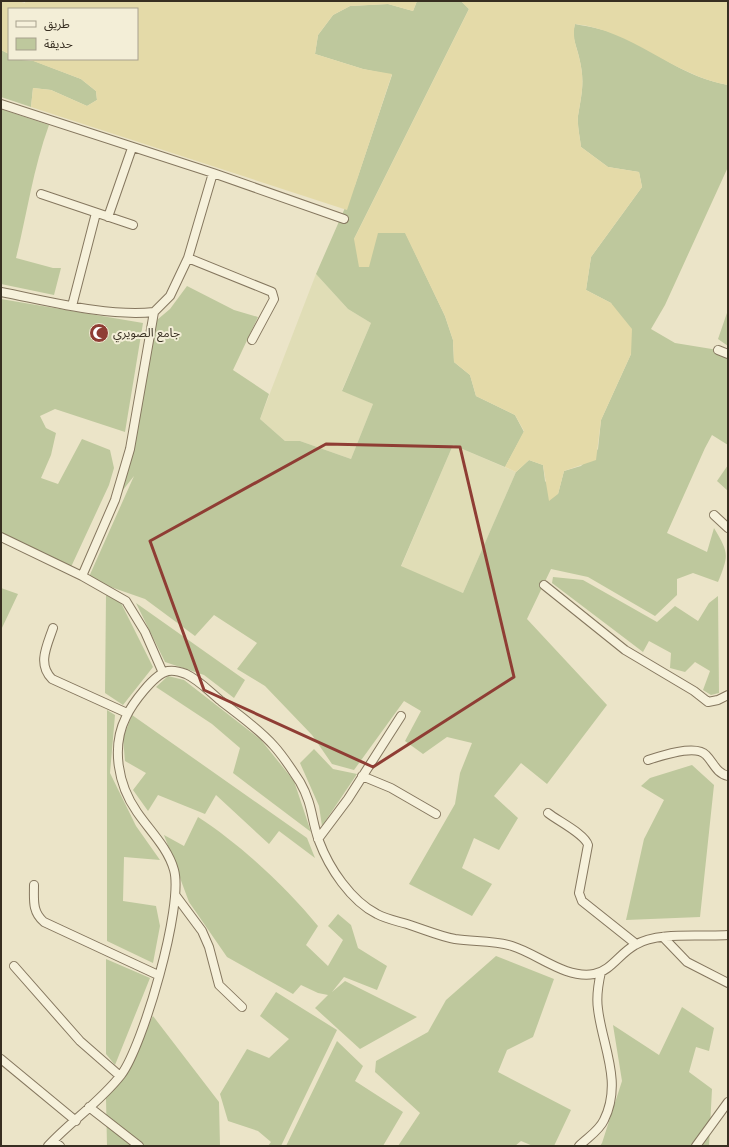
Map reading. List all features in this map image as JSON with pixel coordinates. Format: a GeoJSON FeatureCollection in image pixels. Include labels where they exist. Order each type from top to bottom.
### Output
{"type":"FeatureCollection","features":[{"type":"Feature","properties":{"kind":"street"},"geometry":{"type":"LineString","coordinates":[[1,104],[132,148],[213,173],[344,219]]}},
{"type":"Feature","properties":{"kind":"street"},"geometry":{"type":"LineString","coordinates":[[108,217],[132,148]]}},
{"type":"Feature","properties":{"kind":"street"},"geometry":{"type":"LineString","coordinates":[[82,576],[115,500],[130,448],[154,312],[170,296],[188,258],[213,173]]}},
{"type":"Feature","properties":{"kind":"street"},"geometry":{"type":"LineString","coordinates":[[41,194],[132,225]]}},
{"type":"Feature","properties":{"kind":"street"},"geometry":{"type":"LineString","coordinates":[[72,306],[96,213]]}},
{"type":"Feature","properties":{"kind":"street"},"geometry":{"type":"LineString","coordinates":[[188,258],[272,292],[274,299],[252,340]]}},
{"type":"Feature","properties":{"kind":"street"},"geometry":{"type":"LineString","coordinates":[[1,292],[72,306],[126,313],[154,312]]}},
{"type":"Feature","properties":{"kind":"street"},"geometry":{"type":"LineString","coordinates":[[718,350],[728,354]]}},
{"type":"Feature","properties":{"kind":"street"},"geometry":{"type":"LineString","coordinates":[[714,515],[728,528]]}},
{"type":"Feature","properties":{"kind":"street"},"geometry":{"type":"LineString","coordinates":[[1,537],[82,576],[126,601],[144,632],[163,673]]}},
{"type":"Feature","properties":{"kind":"street"},"geometry":{"type":"LineString","coordinates":[[544,585],[625,650],[694,691],[708,702],[718,700],[728,695]]}},
{"type":"Feature","properties":{"kind":"street"},"geometry":{"type":"LineString","coordinates":[[53,628],[45,654],[44,667],[46,673],[52,679],[127,712]]}},
{"type":"Feature","properties":{"kind":"street"},"geometry":{"type":"LineString","coordinates":[[54,1144],[120,1076],[139,1040],[158,975],[172,919],[176,896],[176,881],[173,867],[166,852],[134,808],[120,772],[118,741],[119,730],[127,712],[155,678],[163,673],[170,671],[186,674],[202,684],[271,743],[294,773],[308,796],[318,839],[333,868],[357,900],[378,915],[455,939],[514,946],[559,968],[591,975],[601,972],[636,944],[663,937],[728,935]]}},
{"type":"Feature","properties":{"kind":"street"},"geometry":{"type":"LineString","coordinates":[[318,839],[362,776],[401,716]]}},
{"type":"Feature","properties":{"kind":"street"},"geometry":{"type":"LineString","coordinates":[[648,760],[683,752],[700,751],[705,753],[718,772],[728,776]]}},
{"type":"Feature","properties":{"kind":"street"},"geometry":{"type":"LineString","coordinates":[[362,776],[391,788],[436,814]]}},
{"type":"Feature","properties":{"kind":"street"},"geometry":{"type":"LineString","coordinates":[[548,813],[559,822],[586,839],[588,845],[579,893],[582,901],[636,944]]}},
{"type":"Feature","properties":{"kind":"street"},"geometry":{"type":"LineString","coordinates":[[34,885],[34,910],[37,917],[44,922],[158,975]]}},
{"type":"Feature","properties":{"kind":"street"},"geometry":{"type":"LineString","coordinates":[[176,896],[202,931],[209,947],[220,985],[242,1007]]}},
{"type":"Feature","properties":{"kind":"street"},"geometry":{"type":"LineString","coordinates":[[663,937],[687,962],[728,983]]}},
{"type":"Feature","properties":{"kind":"street"},"geometry":{"type":"LineString","coordinates":[[14,966],[80,1041],[120,1076]]}},
{"type":"Feature","properties":{"kind":"street"},"geometry":{"type":"LineString","coordinates":[[579,1146],[595,1133],[604,1120],[608,1108],[611,1089],[611,1068],[598,1008],[597,990],[601,972]]}},
{"type":"Feature","properties":{"kind":"street"},"geometry":{"type":"LineString","coordinates":[[1,1059],[76,1121]]}},
{"type":"Feature","properties":{"kind":"street"},"geometry":{"type":"LineString","coordinates":[[696,1146],[728,1102]]}},
{"type":"Feature","properties":{"kind":"street"},"geometry":{"type":"LineString","coordinates":[[89,1107],[139,1146]]}},
{"type":"Feature","properties":{"kind":"highlighted area"},"geometry":{"type":"Polygon","coordinates":[[[326,444],[460,447],[514,677],[373,767],[204,690],[150,541],[326,444]]]}},
{"type":"Feature","properties":{"kind":"shaded area"},"geometry":{"type":"Polygon","coordinates":[[[316,274],[348,309],[371,323],[342,390],[373,404],[351,459],[300,441],[285,441],[260,419],[316,274]]]}},
{"type":"Feature","properties":{"kind":"shaded area"},"geometry":{"type":"Polygon","coordinates":[[[453,445],[516,472],[463,593],[401,567],[453,445]]]}},
{"type":"Feature","properties":{"kind":"green space"},"geometry":{"type":"Polygon","coordinates":[[[417,1],[461,1],[469,9],[354,239],[378,232],[405,232],[445,316],[453,340],[454,362],[470,375],[476,396],[515,415],[524,432],[505,467],[453,445],[401,566],[463,593],[516,472],[529,460],[543,465],[545,481],[558,494],[564,471],[581,466],[598,449],[601,420],[631,354],[611,303],[586,290],[591,257],[642,187],[639,172],[608,167],[581,147],[578,116],[582,93],[582,80],[581,65],[574,37],[575,24],[599,29],[617,35],[637,44],[698,77],[728,85],[728,167],[665,305],[651,329],[675,343],[718,350],[728,354],[728,445],[712,435],[667,533],[707,552],[714,528],[725,549],[726,560],[718,582],[693,573],[677,579],[677,595],[655,616],[588,577],[551,569],[527,619],[607,705],[547,784],[521,763],[494,796],[518,818],[499,850],[474,838],[462,868],[492,884],[472,916],[409,884],[455,804],[460,773],[472,743],[447,737],[423,754],[405,741],[421,711],[404,701],[354,770],[332,764],[312,735],[265,686],[237,669],[257,643],[214,615],[195,636],[145,599],[88,579],[134,476],[115,500],[130,449],[151,325],[170,309],[187,286],[234,310],[258,317],[233,370],[269,394],[260,419],[285,441],[300,441],[351,459],[373,404],[342,391],[371,323],[348,309],[316,274],[355,185],[392,75],[363,69],[315,54],[318,35],[333,15],[350,6],[388,4],[413,11],[417,1]]]}},
{"type":"Feature","properties":{"kind":"green space"},"geometry":{"type":"Polygon","coordinates":[[[1,50],[8,54],[8,60],[34,61],[81,79],[96,91],[97,100],[87,106],[51,90],[33,88],[31,107],[1,97],[1,50]]]}},
{"type":"Feature","properties":{"kind":"green space"},"geometry":{"type":"Polygon","coordinates":[[[1,109],[49,125],[34,175],[16,258],[53,268],[61,268],[54,295],[1,284],[1,109]]]}},
{"type":"Feature","properties":{"kind":"green space"},"geometry":{"type":"Polygon","coordinates":[[[1,299],[143,323],[125,432],[55,409],[40,416],[46,428],[56,433],[51,455],[41,478],[58,484],[82,439],[110,450],[114,468],[109,485],[71,567],[1,536],[1,299]]]}},
{"type":"Feature","properties":{"kind":"green space"},"geometry":{"type":"Polygon","coordinates":[[[728,310],[728,346],[718,339],[728,310]]]}},
{"type":"Feature","properties":{"kind":"green space"},"geometry":{"type":"Polygon","coordinates":[[[728,465],[728,491],[717,481],[728,465]]]}},
{"type":"Feature","properties":{"kind":"green space"},"geometry":{"type":"Polygon","coordinates":[[[553,577],[583,580],[657,622],[675,606],[698,621],[709,603],[718,596],[719,693],[711,695],[703,690],[710,671],[695,662],[685,672],[670,668],[671,653],[649,641],[643,652],[552,583],[553,577]]]}},
{"type":"Feature","properties":{"kind":"green space"},"geometry":{"type":"Polygon","coordinates":[[[1,588],[18,594],[1,630],[1,588]]]}},
{"type":"Feature","properties":{"kind":"green space"},"geometry":{"type":"Polygon","coordinates":[[[106,595],[121,603],[153,667],[123,705],[105,693],[106,595]]]}},
{"type":"Feature","properties":{"kind":"green space"},"geometry":{"type":"Polygon","coordinates":[[[136,603],[245,680],[234,698],[204,675],[165,662],[136,603]]]}},
{"type":"Feature","properties":{"kind":"green space"},"geometry":{"type":"Polygon","coordinates":[[[168,676],[184,680],[261,740],[294,781],[311,832],[233,773],[240,748],[212,724],[156,687],[168,676]]]}},
{"type":"Feature","properties":{"kind":"green space"},"geometry":{"type":"Polygon","coordinates":[[[107,710],[115,715],[110,773],[136,826],[160,860],[124,857],[123,901],[156,906],[160,926],[153,963],[107,941],[107,710]]]}},
{"type":"Feature","properties":{"kind":"green space"},"geometry":{"type":"Polygon","coordinates":[[[132,715],[307,838],[315,858],[279,831],[269,844],[216,795],[205,814],[158,795],[148,811],[133,790],[146,773],[125,761],[123,738],[132,715]]]}},
{"type":"Feature","properties":{"kind":"green space"},"geometry":{"type":"Polygon","coordinates":[[[314,749],[333,769],[357,774],[322,826],[319,806],[300,763],[314,749]]]}},
{"type":"Feature","properties":{"kind":"green space"},"geometry":{"type":"Polygon","coordinates":[[[692,765],[714,785],[700,917],[626,920],[644,839],[664,800],[641,786],[650,778],[692,765]]]}},
{"type":"Feature","properties":{"kind":"green space"},"geometry":{"type":"Polygon","coordinates":[[[198,817],[246,853],[292,896],[318,926],[306,945],[328,966],[343,940],[328,926],[338,914],[351,925],[358,948],[387,966],[377,990],[344,977],[332,992],[345,981],[417,1017],[360,1049],[315,1008],[328,995],[318,993],[301,985],[293,994],[227,957],[189,902],[164,835],[184,846],[198,817]]]}},
{"type":"Feature","properties":{"kind":"green space"},"geometry":{"type":"Polygon","coordinates":[[[496,956],[554,979],[533,1037],[507,1050],[498,1072],[571,1110],[554,1146],[533,1146],[521,1141],[515,1146],[398,1146],[420,1113],[375,1072],[376,1061],[428,1032],[446,1000],[496,956]]]}},
{"type":"Feature","properties":{"kind":"green space"},"geometry":{"type":"Polygon","coordinates":[[[106,959],[150,978],[115,1065],[106,1054],[106,959]]]}},
{"type":"Feature","properties":{"kind":"green space"},"geometry":{"type":"Polygon","coordinates":[[[276,992],[337,1030],[281,1146],[268,1146],[271,1142],[258,1131],[228,1121],[220,1094],[247,1049],[269,1058],[289,1039],[260,1016],[276,992]]]}},
{"type":"Feature","properties":{"kind":"green space"},"geometry":{"type":"Polygon","coordinates":[[[682,1007],[714,1028],[709,1051],[696,1047],[689,1072],[712,1089],[709,1146],[600,1146],[622,1081],[613,1025],[659,1055],[682,1007]]]}},
{"type":"Feature","properties":{"kind":"green space"},"geometry":{"type":"Polygon","coordinates":[[[153,1016],[219,1102],[220,1146],[107,1146],[106,1098],[153,1016]]]}},
{"type":"Feature","properties":{"kind":"green space"},"geometry":{"type":"Polygon","coordinates":[[[337,1041],[363,1066],[355,1081],[403,1112],[383,1146],[286,1146],[337,1041]]]}},
{"type":"Feature","properties":{"kind":"sand"},"geometry":{"type":"Polygon","coordinates":[[[1,1],[18,1],[25,3],[25,1],[417,1],[413,11],[388,4],[350,6],[333,15],[318,35],[315,54],[363,69],[392,74],[347,210],[31,107],[33,88],[51,90],[87,106],[97,100],[96,91],[81,79],[31,60],[138,60],[138,8],[8,8],[8,54],[1,50],[1,1]]]}},
{"type":"Feature","properties":{"kind":"sand"},"geometry":{"type":"Polygon","coordinates":[[[461,1],[728,1],[728,85],[708,80],[688,72],[634,43],[615,35],[596,28],[575,24],[574,37],[581,65],[582,80],[582,93],[578,116],[581,147],[608,167],[639,172],[642,187],[591,257],[586,290],[611,303],[632,329],[631,354],[601,420],[596,460],[564,471],[558,494],[549,501],[543,465],[529,460],[516,472],[505,467],[524,431],[515,415],[476,396],[470,375],[454,362],[453,340],[445,316],[405,233],[378,233],[369,267],[359,267],[354,239],[469,9],[461,1]]]}},
{"type":"Feature","properties":{"kind":"place","name":"جامع الصويري"},"geometry":{"type":"Point","coordinates":[99,333]}}]}
